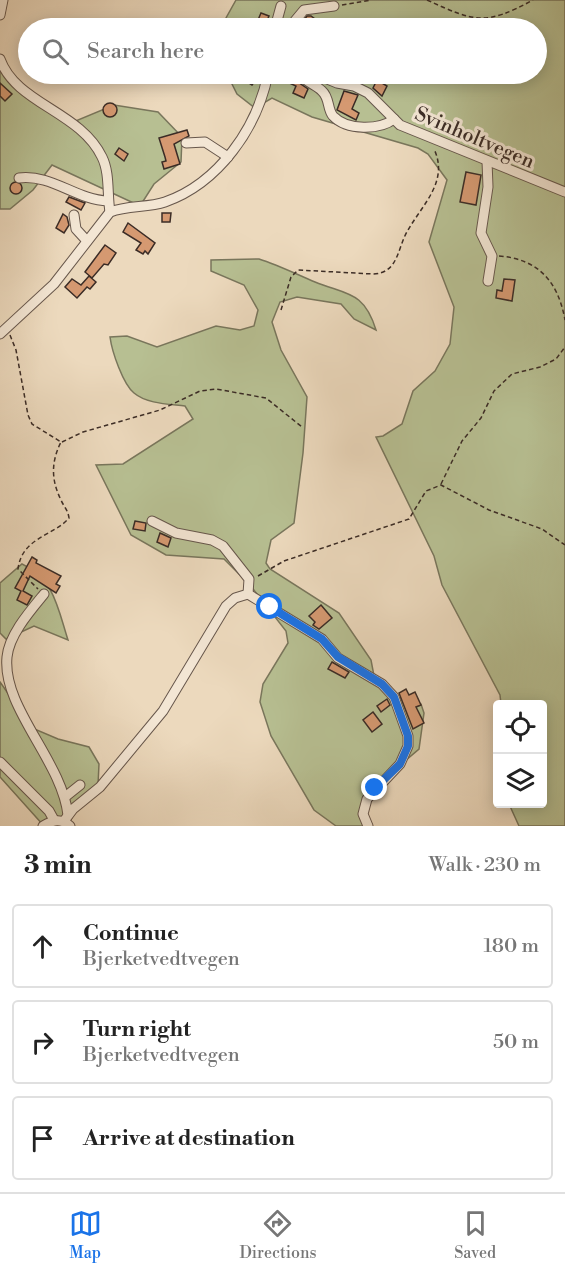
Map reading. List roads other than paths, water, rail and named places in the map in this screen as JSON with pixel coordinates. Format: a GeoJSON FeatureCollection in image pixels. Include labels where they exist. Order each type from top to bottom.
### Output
{"type":"FeatureCollection","features":[{"type":"Feature","properties":{"kind":"street"},"geometry":{"type":"LineString","coordinates":[[0,15],[3,0]]}},
{"type":"Feature","properties":{"kind":"street"},"geometry":{"type":"LineString","coordinates":[[278,18],[281,6]]}},
{"type":"Feature","properties":{"kind":"street"},"geometry":{"type":"LineString","coordinates":[[297,18],[304,10],[334,6]]}},
{"type":"Feature","properties":{"kind":"street"},"geometry":{"type":"LineString","coordinates":[[0,59],[10,78],[18,84]]}},
{"type":"Feature","properties":{"kind":"street"},"geometry":{"type":"LineString","coordinates":[[18,84],[79,127],[96,146],[107,172],[110,212]]}},
{"type":"Feature","properties":{"kind":"street"},"geometry":{"type":"LineString","coordinates":[[3,331],[54,284],[110,212],[172,199],[206,178],[228,157],[256,111],[266,84]]}},
{"type":"Feature","properties":{"kind":"street"},"geometry":{"type":"LineString","coordinates":[[311,84],[321,90],[327,98],[331,112],[340,121],[360,127],[385,126],[394,119]]}},
{"type":"Feature","properties":{"kind":"street","name":"Svinholtvegen"},"geometry":{"type":"LineString","coordinates":[[342,84],[354,86],[368,93],[400,125],[565,192]]}},
{"type":"Feature","properties":{"kind":"street"},"geometry":{"type":"LineString","coordinates":[[186,143],[204,142],[228,157]]}},
{"type":"Feature","properties":{"kind":"street"},"geometry":{"type":"LineString","coordinates":[[487,161],[488,187],[481,233],[492,256],[488,281]]}},
{"type":"Feature","properties":{"kind":"street"},"geometry":{"type":"LineString","coordinates":[[19,178],[32,177],[47,180],[87,199],[108,201]]}},
{"type":"Feature","properties":{"kind":"street"},"geometry":{"type":"LineString","coordinates":[[74,214],[75,229],[87,241]]}},
{"type":"Feature","properties":{"kind":"street"},"geometry":{"type":"LineString","coordinates":[[152,521],[176,534],[212,540],[223,546],[249,580],[248,594]]}},
{"type":"Feature","properties":{"kind":"street"},"geometry":{"type":"LineString","coordinates":[[44,594],[28,613],[3,654],[7,673],[28,726],[59,779],[65,797],[64,821]]}},
{"type":"Feature","properties":{"kind":"street"},"geometry":{"type":"LineString","coordinates":[[44,826],[64,821],[100,787],[163,711],[226,606],[235,598],[248,594],[322,639],[338,657],[382,684],[394,697],[408,736],[408,746],[400,764],[367,799],[363,814],[368,826]]}},
{"type":"Feature","properties":{"kind":"street"},"geometry":{"type":"LineString","coordinates":[[0,762],[49,811],[64,821]]}},
{"type":"Feature","properties":{"kind":"street"},"geometry":{"type":"LineString","coordinates":[[65,797],[80,785]]}}]}
